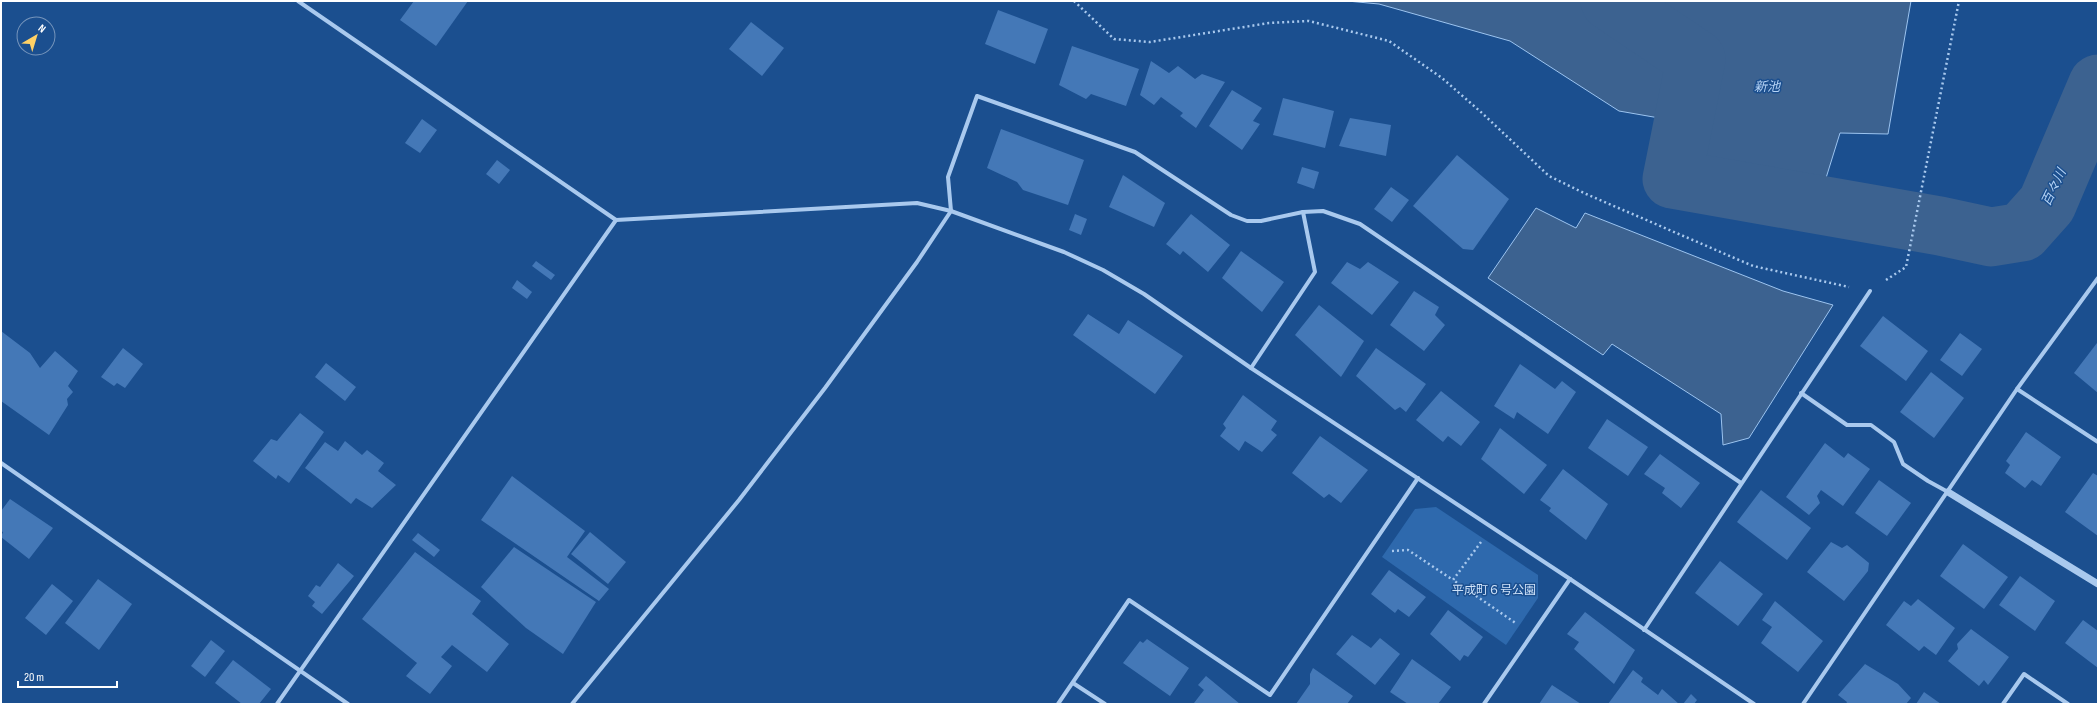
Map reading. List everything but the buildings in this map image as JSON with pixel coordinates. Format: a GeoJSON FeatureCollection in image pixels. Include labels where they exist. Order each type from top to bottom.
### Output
{"type":"FeatureCollection","features":[{"type":"Feature","properties":{"kind":"street"},"geometry":{"type":"LineString","coordinates":[[298,1],[616,220],[917,203],[951,211],[1064,252],[1103,270],[1144,294],[1250,368],[1492,527],[1754,704]]}},
{"type":"Feature","properties":{"kind":"street"},"geometry":{"type":"LineString","coordinates":[[572,704],[739,500],[816,401],[917,262],[951,211],[948,177],[977,96],[1135,152],[1231,215],[1247,221],[1261,221],[1303,212],[1323,211],[1341,216],[1360,224],[1741,483]]}},
{"type":"Feature","properties":{"kind":"street"},"geometry":{"type":"LineString","coordinates":[[1250,368],[1316,272],[1303,212]]}},
{"type":"Feature","properties":{"kind":"street"},"geometry":{"type":"LineString","coordinates":[[276,704],[301,671],[616,220]]}},
{"type":"Feature","properties":{"kind":"street"},"geometry":{"type":"LineString","coordinates":[[1803,704],[2017,389],[2098,278]]}},
{"type":"Feature","properties":{"kind":"street"},"geometry":{"type":"LineString","coordinates":[[1644,630],[1870,291]]}},
{"type":"Feature","properties":{"kind":"street"},"geometry":{"type":"LineString","coordinates":[[2017,389],[2098,442]]}},
{"type":"Feature","properties":{"kind":"street"},"geometry":{"type":"LineString","coordinates":[[1801,393],[1847,424],[1871,425],[1894,442],[1903,464],[1928,481],[2098,584]]}},
{"type":"Feature","properties":{"kind":"street"},"geometry":{"type":"LineString","coordinates":[[1,463],[348,704]]}},
{"type":"Feature","properties":{"kind":"street"},"geometry":{"type":"LineString","coordinates":[[1058,704],[1130,600],[1270,695],[1418,478]]}},
{"type":"Feature","properties":{"kind":"street"},"geometry":{"type":"LineString","coordinates":[[1484,704],[1570,579]]}},
{"type":"Feature","properties":{"kind":"street"},"geometry":{"type":"LineString","coordinates":[[2003,704],[2024,674],[2068,704]]}},
{"type":"Feature","properties":{"kind":"street"},"geometry":{"type":"LineString","coordinates":[[1073,683],[1105,704]]}},
{"type":"Feature","properties":{"kind":"path"},"geometry":{"type":"LineString","coordinates":[[1074,1],[1114,39],[1150,42],[1269,23],[1310,21],[1390,42],[1442,78],[1549,176],[1586,194],[1753,266],[1870,291],[1906,267],[1959,1]]}},
{"type":"Feature","properties":{"kind":"path"},"geometry":{"type":"LineString","coordinates":[[1453,580],[1492,527]]}},
{"type":"Feature","properties":{"kind":"path"},"geometry":{"type":"LineString","coordinates":[[1367,552],[1408,550],[1532,634]]}},
{"type":"Feature","properties":{"kind":"green space","name":"平成町６号公園"},"geometry":{"type":"Polygon","coordinates":[[[1436,507],[1538,575],[1538,598],[1506,645],[1382,557],[1415,509],[1436,507]]]}},
{"type":"Feature","properties":{"kind":"water","name":"新池"},"geometry":{"type":"Polygon","coordinates":[[[1347,1],[1911,1],[1888,134],[1840,133],[1826,178],[1659,160],[1665,119],[1619,111],[1510,41],[1379,4],[1347,1]]]}},
{"type":"Feature","properties":{"kind":"water"},"geometry":{"type":"Polygon","coordinates":[[[1536,208],[1576,228],[1585,213],[1783,291],[1833,305],[1749,438],[1723,445],[1721,414],[1612,344],[1603,355],[1488,278],[1536,208]]]}},
{"type":"Feature","properties":{"kind":"waterway","name":"新池"},"geometry":{"type":"LineString","coordinates":[[1610,1],[1696,59],[1672,179],[1940,226],[1991,237],[2022,232],[2047,204],[2098,84]]}},
{"type":"Feature","properties":{"kind":"water label","name":"百々川"},"geometry":{"type":"Point","coordinates":[2053,187]}}]}
